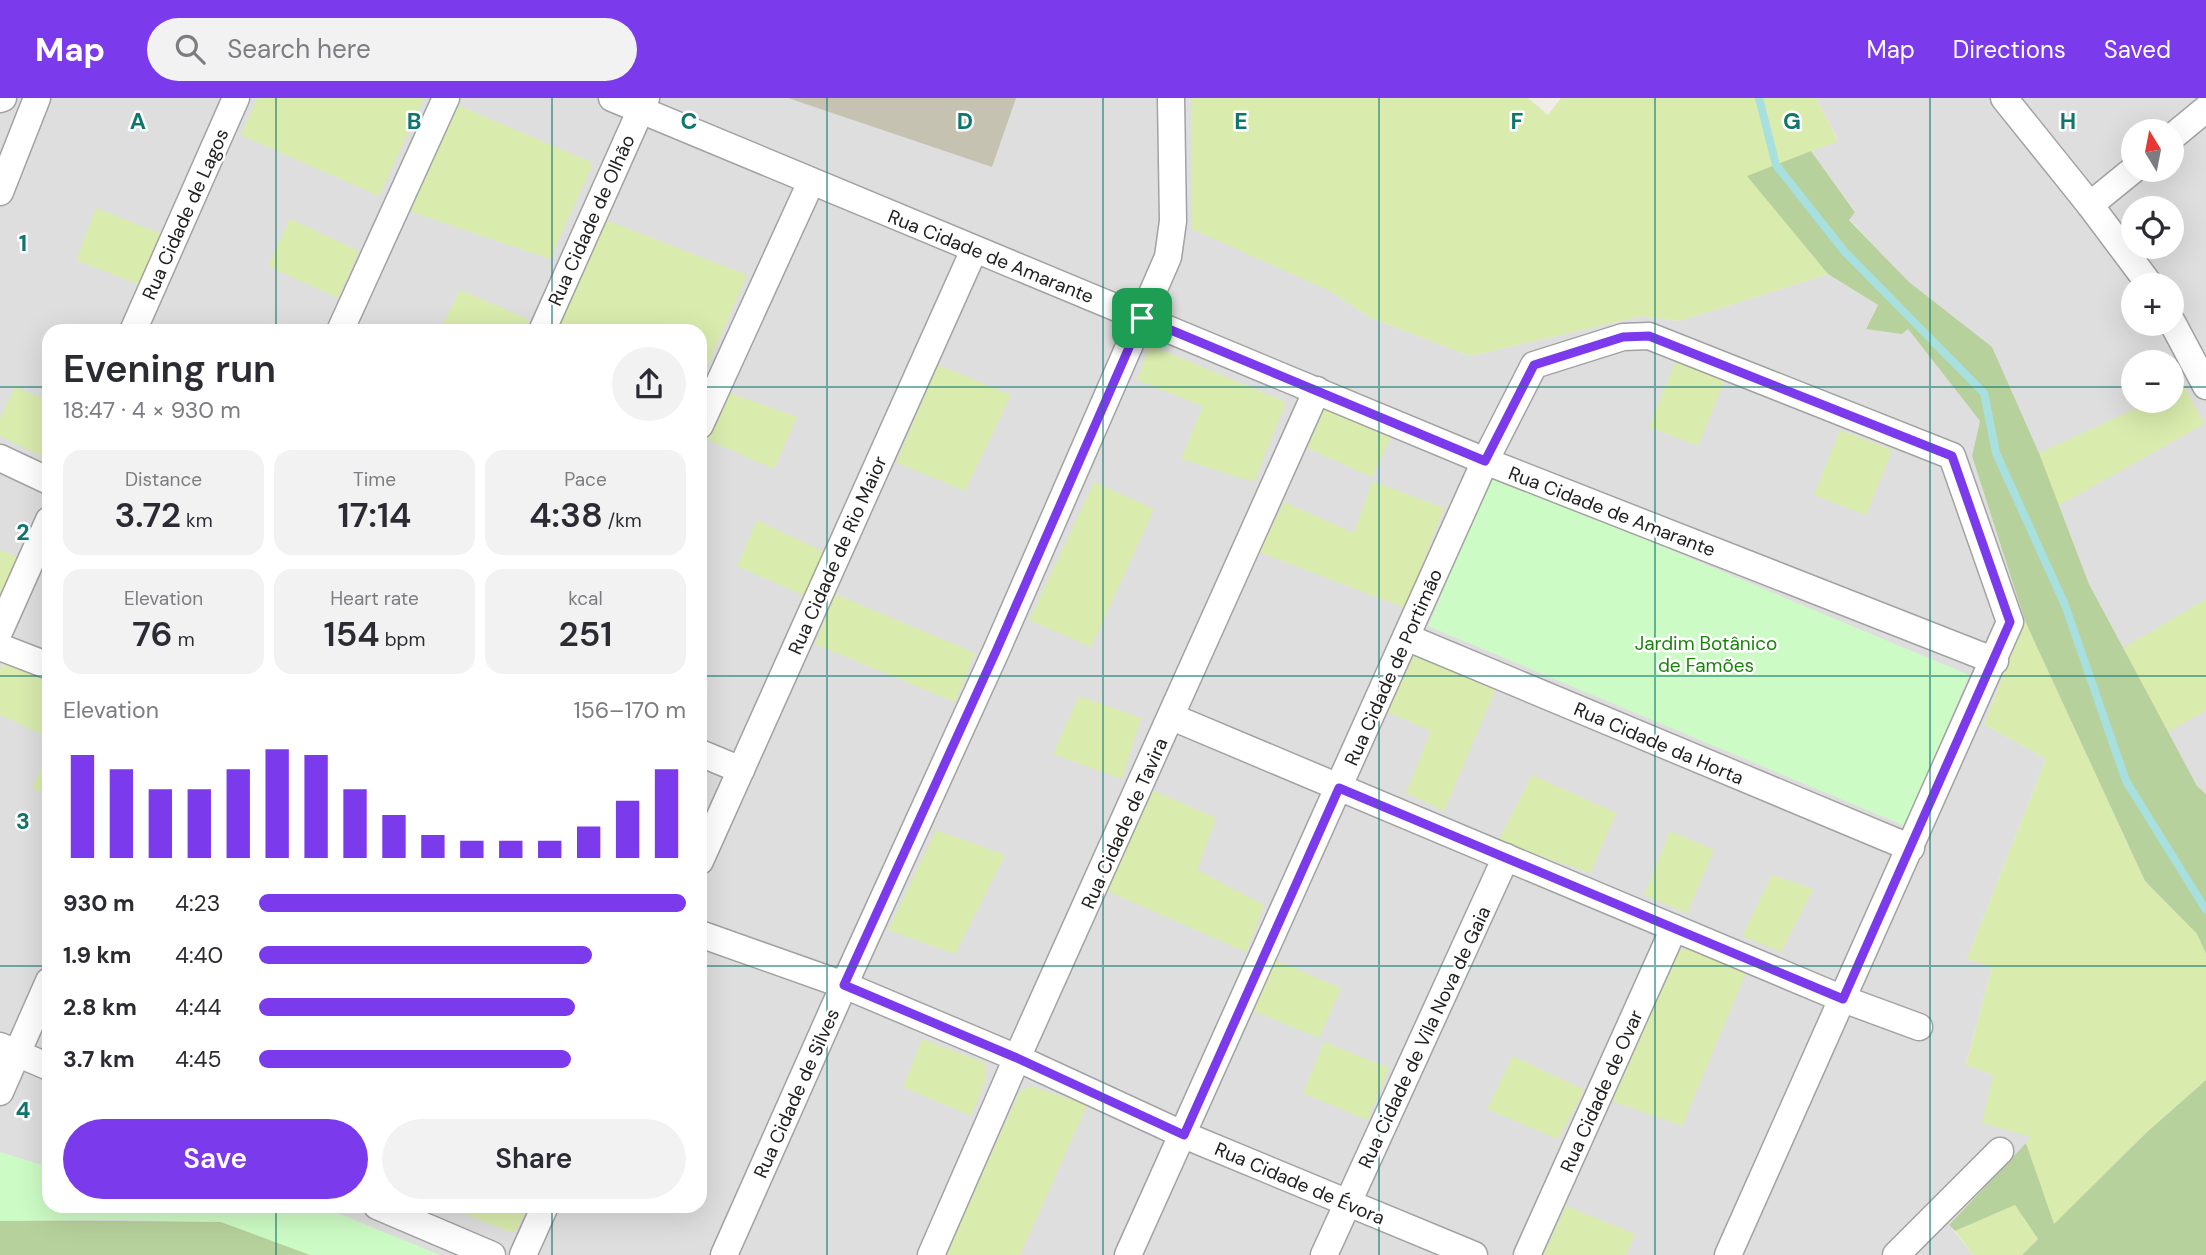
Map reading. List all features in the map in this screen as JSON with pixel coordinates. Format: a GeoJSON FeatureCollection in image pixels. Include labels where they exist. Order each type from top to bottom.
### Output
{"type":"FeatureCollection","features":[{"type":"Feature","properties":{"kind":"street"},"geometry":{"type":"LineString","coordinates":[[0,192],[37,98]]}},
{"type":"Feature","properties":{"kind":"street","name":"Rua Cidade de Lagos"},"geometry":{"type":"LineString","coordinates":[[136,324],[236,98]]}},
{"type":"Feature","properties":{"kind":"street"},"geometry":{"type":"LineString","coordinates":[[343,324],[446,98]]}},
{"type":"Feature","properties":{"kind":"street","name":"Rua Cidade de Amarante"},"geometry":{"type":"LineString","coordinates":[[612,98],[643,104],[811,182],[1485,461],[1994,661]]}},
{"type":"Feature","properties":{"kind":"street","name":"Rua Cidade de Silves"},"geometry":{"type":"LineString","coordinates":[[724,1255],[997,649],[1168,257],[1173,221],[1171,98]]}},
{"type":"Feature","properties":{"kind":"street"},"geometry":{"type":"LineString","coordinates":[[2004,98],[2141,273]]}},
{"type":"Feature","properties":{"kind":"street","name":"Rua Cidade de Olhão"},"geometry":{"type":"LineString","coordinates":[[545,324],[643,104]]}},
{"type":"Feature","properties":{"kind":"street"},"geometry":{"type":"LineString","coordinates":[[2184,128],[2206,109]]}},
{"type":"Feature","properties":{"kind":"street"},"geometry":{"type":"LineString","coordinates":[[2090,205],[2121,180]]}},
{"type":"Feature","properties":{"kind":"street"},"geometry":{"type":"LineString","coordinates":[[707,410],[811,182]]}},
{"type":"Feature","properties":{"kind":"street","name":"Rua Cidade de Rio Maior"},"geometry":{"type":"LineString","coordinates":[[707,845],[974,250]]}},
{"type":"Feature","properties":{"kind":"street","name":"Rua Cidade de Portimão"},"geometry":{"type":"LineString","coordinates":[[1128,1255],[1485,461],[1534,365],[1623,337],[1649,336],[1952,456],[2010,622],[1728,1255]]}},
{"type":"Feature","properties":{"kind":"street"},"geometry":{"type":"LineString","coordinates":[[2180,336],[2206,386]]}},
{"type":"Feature","properties":{"kind":"street","name":"Rua Cidade de Tavira"},"geometry":{"type":"LineString","coordinates":[[931,1255],[1317,390]]}},
{"type":"Feature","properties":{"kind":"street"},"geometry":{"type":"LineString","coordinates":[[0,458],[42,478]]}},
{"type":"Feature","properties":{"kind":"street"},"geometry":{"type":"LineString","coordinates":[[0,630],[42,536]]}},
{"type":"Feature","properties":{"kind":"street","name":"Rua Cidade da Horta"},"geometry":{"type":"LineString","coordinates":[[1406,637],[1911,848]]}},
{"type":"Feature","properties":{"kind":"street"},"geometry":{"type":"LineString","coordinates":[[0,647],[42,663]]}},
{"type":"Feature","properties":{"kind":"street"},"geometry":{"type":"LineString","coordinates":[[1172,717],[1843,999],[1919,1027]]}},
{"type":"Feature","properties":{"kind":"street"},"geometry":{"type":"LineString","coordinates":[[707,756],[741,770]]}},
{"type":"Feature","properties":{"kind":"street","name":"Rua Cidade de Vila Nova de Gaia"},"geometry":{"type":"LineString","coordinates":[[1325,1255],[1506,857]]}},
{"type":"Feature","properties":{"kind":"street","name":"Rua Cidade de Ovar"},"geometry":{"type":"LineString","coordinates":[[1527,1255],[1674,928]]}},
{"type":"Feature","properties":{"kind":"street","name":"Rua Cidade de Évora"},"geometry":{"type":"LineString","coordinates":[[707,936],[844,985],[1017,1058],[1184,1135],[1474,1255]]}},
{"type":"Feature","properties":{"kind":"street"},"geometry":{"type":"LineString","coordinates":[[0,1092],[9,1050],[42,993]]}},
{"type":"Feature","properties":{"kind":"street"},"geometry":{"type":"LineString","coordinates":[[9,1050],[42,1064]]}},
{"type":"Feature","properties":{"kind":"street"},"geometry":{"type":"LineString","coordinates":[[1896,1255],[2000,1151]]}},
{"type":"Feature","properties":{"kind":"street"},"geometry":{"type":"LineString","coordinates":[[393,1213],[492,1255]]}},
{"type":"Feature","properties":{"kind":"street"},"geometry":{"type":"LineString","coordinates":[[523,1255],[542,1213]]}},
{"type":"Feature","properties":{"kind":"shaded area"},"geometry":{"type":"Polygon","coordinates":[[[0,98],[1191,98],[1192,134],[1332,292],[1369,317],[1470,356],[1642,316],[1679,321],[1828,274],[1878,305],[1866,328],[1908,329],[1980,421],[1972,456],[2025,621],[1984,724],[2046,759],[1967,959],[1992,967],[1966,1064],[1993,1075],[2032,1137],[1949,1225],[1973,1255],[0,1255],[0,98]]]}},
{"type":"Feature","properties":{"kind":"shaded area"},"geometry":{"type":"Polygon","coordinates":[[[788,98],[1016,98],[992,167],[788,98]]]}},
{"type":"Feature","properties":{"kind":"shaded area"},"geometry":{"type":"Polygon","coordinates":[[[1816,98],[2206,98],[2206,794],[2197,786],[2089,584],[2039,453],[1992,348],[1909,282],[1849,219],[1855,211],[1811,151],[1838,140],[1816,98]]]}},
{"type":"Feature","properties":{"kind":"green space"},"geometry":{"type":"Polygon","coordinates":[[[257,98],[424,98],[379,196],[241,135],[257,98]]]}},
{"type":"Feature","properties":{"kind":"green space"},"geometry":{"type":"Polygon","coordinates":[[[1191,98],[1528,98],[1548,115],[1561,98],[1816,98],[1838,141],[1748,176],[1828,274],[1679,321],[1642,316],[1470,356],[1369,317],[1332,292],[1192,229],[1191,98]]]}},
{"type":"Feature","properties":{"kind":"green space"},"geometry":{"type":"Polygon","coordinates":[[[455,104],[593,163],[550,259],[409,211],[455,104]]]}},
{"type":"Feature","properties":{"kind":"green space"},"geometry":{"type":"Polygon","coordinates":[[[1811,151],[1855,212],[1849,220],[1909,282],[1992,347],[2039,453],[2089,584],[2197,786],[2206,794],[2206,954],[2197,934],[2145,881],[2025,621],[1972,456],[1980,421],[1908,329],[1902,334],[1866,329],[1878,305],[1828,274],[1747,176],[1811,151]]]}},
{"type":"Feature","properties":{"kind":"green space"},"geometry":{"type":"Polygon","coordinates":[[[96,208],[164,235],[143,286],[76,260],[96,208]]]}},
{"type":"Feature","properties":{"kind":"green space"},"geometry":{"type":"Polygon","coordinates":[[[290,219],[359,251],[338,298],[268,266],[290,219]]]}},
{"type":"Feature","properties":{"kind":"green space"},"geometry":{"type":"Polygon","coordinates":[[[606,220],[747,275],[707,367],[707,324],[560,324],[606,220]]]}},
{"type":"Feature","properties":{"kind":"green space"},"geometry":{"type":"Polygon","coordinates":[[[460,290],[528,319],[526,324],[443,324],[460,290]]]}},
{"type":"Feature","properties":{"kind":"green space"},"geometry":{"type":"Polygon","coordinates":[[[1150,345],[1286,402],[1254,482],[1181,459],[1203,406],[1137,380],[1150,345]]]}},
{"type":"Feature","properties":{"kind":"green space"},"geometry":{"type":"Polygon","coordinates":[[[1677,357],[1726,377],[1698,446],[1649,427],[1677,357]]]}},
{"type":"Feature","properties":{"kind":"green space"},"geometry":{"type":"Polygon","coordinates":[[[938,365],[1011,395],[965,491],[896,462],[938,365]]]}},
{"type":"Feature","properties":{"kind":"green space"},"geometry":{"type":"Polygon","coordinates":[[[2184,386],[2204,424],[2059,505],[2039,453],[2126,413],[2184,413],[2184,386]]]}},
{"type":"Feature","properties":{"kind":"green space"},"geometry":{"type":"Polygon","coordinates":[[[15,387],[42,398],[42,457],[0,436],[0,418],[15,387]]]}},
{"type":"Feature","properties":{"kind":"green space"},"geometry":{"type":"Polygon","coordinates":[[[729,393],[797,417],[774,469],[707,439],[729,393]]]}},
{"type":"Feature","properties":{"kind":"green space"},"geometry":{"type":"Polygon","coordinates":[[[1326,400],[1394,431],[1372,477],[1305,447],[1326,400]]]}},
{"type":"Feature","properties":{"kind":"green space"},"geometry":{"type":"Polygon","coordinates":[[[1840,430],[1892,450],[1866,515],[1814,495],[1840,430]]]}},
{"type":"Feature","properties":{"kind":"green space","name":"Jardim Botânico de Famões"},"geometry":{"type":"Polygon","coordinates":[[[1492,475],[1969,675],[1905,826],[1428,626],[1492,475]]]}},
{"type":"Feature","properties":{"kind":"green space"},"geometry":{"type":"Polygon","coordinates":[[[1372,481],[1444,508],[1405,608],[1259,552],[1284,502],[1354,533],[1372,481]]]}},
{"type":"Feature","properties":{"kind":"green space"},"geometry":{"type":"Polygon","coordinates":[[[1094,482],[1154,509],[1091,647],[1029,620],[1094,482]]]}},
{"type":"Feature","properties":{"kind":"green space"},"geometry":{"type":"Polygon","coordinates":[[[757,520],[824,552],[805,596],[737,566],[757,520]]]}},
{"type":"Feature","properties":{"kind":"green space"},"geometry":{"type":"Polygon","coordinates":[[[0,550],[19,558],[0,596],[0,550]]]}},
{"type":"Feature","properties":{"kind":"green space"},"geometry":{"type":"Polygon","coordinates":[[[835,594],[975,653],[955,702],[815,644],[835,594]]]}},
{"type":"Feature","properties":{"kind":"green space"},"geometry":{"type":"Polygon","coordinates":[[[2206,599],[2206,710],[2168,732],[2123,648],[2206,599]]]}},
{"type":"Feature","properties":{"kind":"green space"},"geometry":{"type":"Polygon","coordinates":[[[2025,621],[2145,881],[2197,934],[2206,954],[2206,1080],[2147,1132],[2053,1225],[2026,1143],[2031,1137],[1982,1123],[1993,1075],[1966,1065],[1992,967],[1967,959],[2046,759],[1984,724],[2025,621]]]}},
{"type":"Feature","properties":{"kind":"green space"},"geometry":{"type":"Polygon","coordinates":[[[1410,655],[1496,688],[1444,811],[1406,793],[1431,731],[1385,711],[1410,655]]]}},
{"type":"Feature","properties":{"kind":"green space"},"geometry":{"type":"Polygon","coordinates":[[[9,663],[42,675],[42,734],[0,715],[2,666],[9,663]]]}},
{"type":"Feature","properties":{"kind":"green space"},"geometry":{"type":"Polygon","coordinates":[[[1079,696],[1141,718],[1122,779],[1053,754],[1079,696]]]}},
{"type":"Feature","properties":{"kind":"green space"},"geometry":{"type":"Polygon","coordinates":[[[42,767],[42,793],[32,788],[42,767]]]}},
{"type":"Feature","properties":{"kind":"green space"},"geometry":{"type":"Polygon","coordinates":[[[1532,775],[1616,813],[1590,873],[1498,841],[1532,775]]]}},
{"type":"Feature","properties":{"kind":"green space"},"geometry":{"type":"Polygon","coordinates":[[[1152,790],[1216,818],[1197,870],[1264,905],[1246,952],[1107,891],[1152,790]]]}},
{"type":"Feature","properties":{"kind":"green space"},"geometry":{"type":"Polygon","coordinates":[[[936,830],[1005,855],[955,954],[888,930],[936,830]]]}},
{"type":"Feature","properties":{"kind":"green space"},"geometry":{"type":"Polygon","coordinates":[[[1670,831],[1714,850],[1687,913],[1644,895],[1670,831]]]}},
{"type":"Feature","properties":{"kind":"green space"},"geometry":{"type":"Polygon","coordinates":[[[1772,875],[1813,889],[1781,952],[1742,936],[1772,875]]]}},
{"type":"Feature","properties":{"kind":"green space"},"geometry":{"type":"Polygon","coordinates":[[[1686,948],[1747,970],[1682,1126],[1612,1101],[1678,951],[1686,948]]]}},
{"type":"Feature","properties":{"kind":"green space"},"geometry":{"type":"Polygon","coordinates":[[[1270,958],[1341,988],[1319,1038],[1249,1009],[1270,958]]]}},
{"type":"Feature","properties":{"kind":"green space"},"geometry":{"type":"Polygon","coordinates":[[[922,1039],[985,1063],[986,1079],[971,1116],[903,1087],[922,1039]]]}},
{"type":"Feature","properties":{"kind":"green space"},"geometry":{"type":"Polygon","coordinates":[[[1324,1042],[1389,1068],[1367,1120],[1303,1093],[1324,1042]]]}},
{"type":"Feature","properties":{"kind":"green space"},"geometry":{"type":"Polygon","coordinates":[[[1513,1056],[1584,1090],[1558,1139],[1487,1109],[1513,1056]]]}},
{"type":"Feature","properties":{"kind":"green space"},"geometry":{"type":"Polygon","coordinates":[[[2206,1080],[2206,1255],[2022,1255],[2038,1239],[2015,1205],[1955,1231],[1949,1225],[2026,1143],[2054,1224],[2147,1132],[2206,1080]]]}},
{"type":"Feature","properties":{"kind":"green space"},"geometry":{"type":"Polygon","coordinates":[[[1031,1086],[1087,1105],[1020,1255],[944,1255],[1020,1091],[1031,1086]]]}},
{"type":"Feature","properties":{"kind":"green space"},"geometry":{"type":"Polygon","coordinates":[[[0,1152],[42,1165],[42,1213],[337,1213],[440,1255],[310,1255],[221,1222],[0,1221],[0,1152]]]}},
{"type":"Feature","properties":{"kind":"green space"},"geometry":{"type":"Polygon","coordinates":[[[2015,1205],[2038,1239],[2022,1255],[1973,1255],[1955,1231],[2015,1205]]]}},
{"type":"Feature","properties":{"kind":"green space"},"geometry":{"type":"Polygon","coordinates":[[[1566,1206],[1635,1234],[1626,1255],[1543,1255],[1566,1206]]]}},
{"type":"Feature","properties":{"kind":"green space"},"geometry":{"type":"Polygon","coordinates":[[[462,1213],[524,1213],[516,1230],[510,1232],[462,1213]]]}},
{"type":"Feature","properties":{"kind":"green space"},"geometry":{"type":"Polygon","coordinates":[[[0,1220],[221,1222],[315,1255],[0,1255],[0,1220]]]}},
{"type":"Feature","properties":{"kind":"waterway"},"geometry":{"type":"LineString","coordinates":[[1759,98],[1776,165],[1845,252],[1984,393],[1996,453],[2065,605],[2126,781],[2206,910]]}},
{"type":"Feature","properties":{"kind":"route"},"geometry":{"type":"LineString","coordinates":[[1142,318],[1485,461],[1534,365],[1623,337],[1649,336],[1952,456],[2010,622],[1843,999],[1339,788],[1184,1135],[1017,1058],[844,985],[997,649],[1142,318]]}}]}
